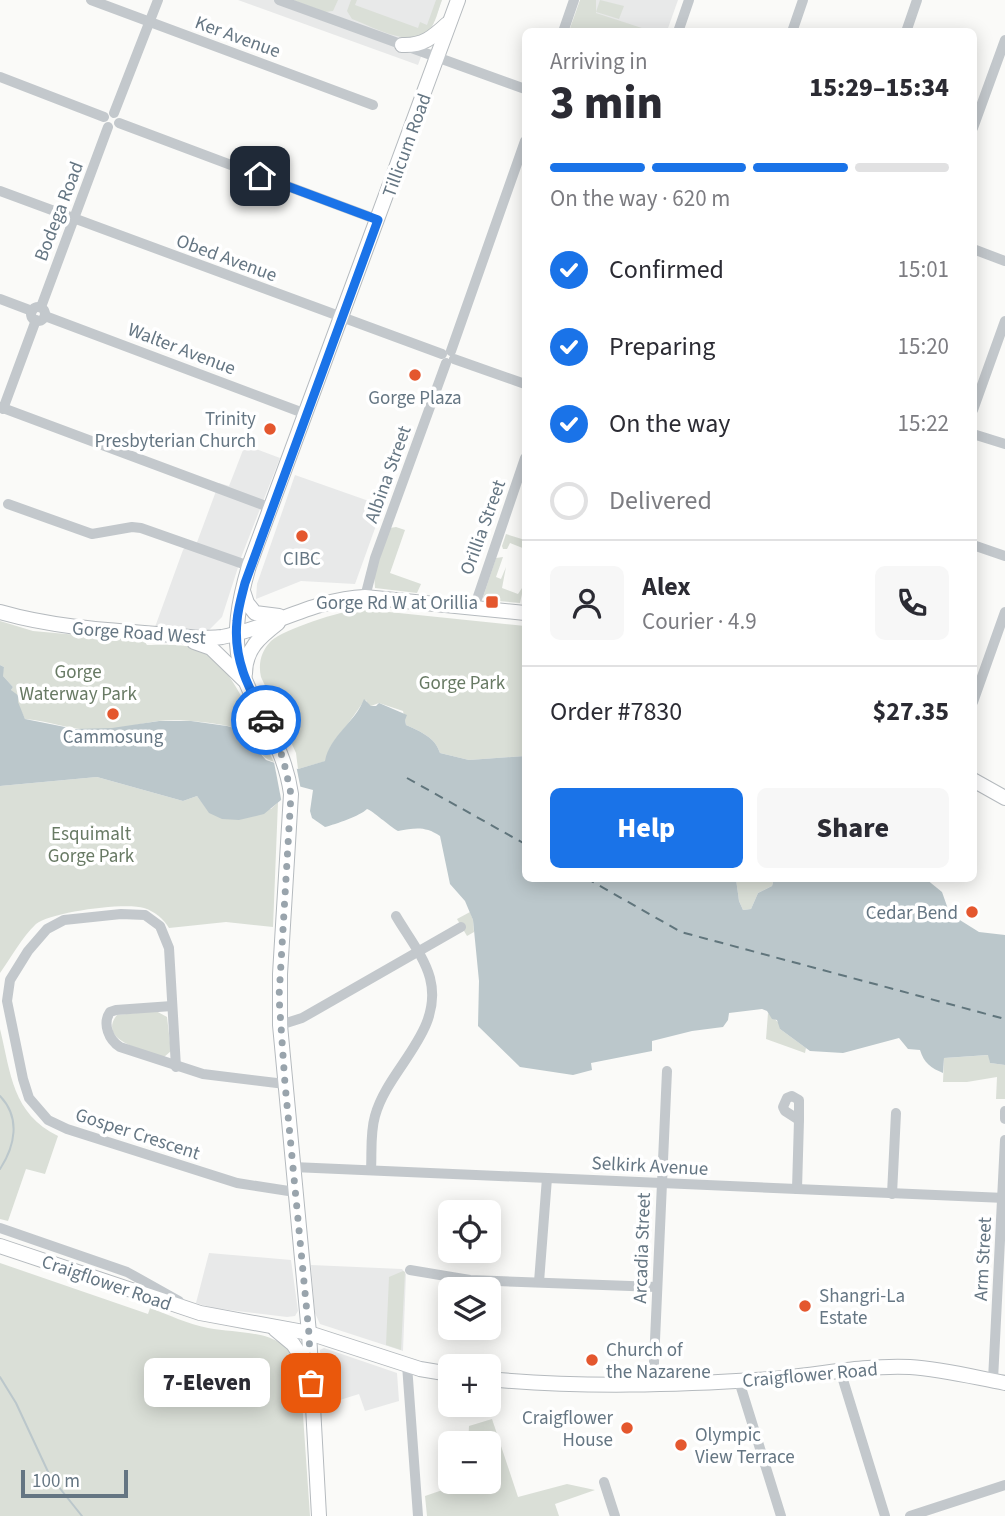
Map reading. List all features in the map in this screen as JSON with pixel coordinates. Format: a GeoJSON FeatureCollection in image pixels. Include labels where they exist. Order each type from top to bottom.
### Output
{"type":"FeatureCollection","features":[{"type":"Feature","properties":{"kind":"main road","name":"Tillicum Road"},"geometry":{"type":"LineString","coordinates":[[319,1516],[309,1334],[281,1025],[280,974],[291,804],[283,758],[245,681],[238,656],[236,633],[249,566],[458,0]]}},
{"type":"Feature","properties":{"kind":"main road"},"geometry":{"type":"LineString","coordinates":[[402,46],[416,46],[431,39],[451,20]]}},
{"type":"Feature","properties":{"kind":"main road"},"geometry":{"type":"LineString","coordinates":[[243,590],[247,603],[255,613],[287,616]]}},
{"type":"Feature","properties":{"kind":"main road","name":"Gorge Road West"},"geometry":{"type":"LineString","coordinates":[[0,612],[78,628],[212,638],[236,633],[338,599],[365,597],[522,613]]}},
{"type":"Feature","properties":{"kind":"main road"},"geometry":{"type":"LineString","coordinates":[[245,681],[245,666],[251,648],[287,616]]}},
{"type":"Feature","properties":{"kind":"main road"},"geometry":{"type":"LineString","coordinates":[[173,635],[211,648],[245,681]]}},
{"type":"Feature","properties":{"kind":"main road"},"geometry":{"type":"LineString","coordinates":[[977,782],[1005,798]]}},
{"type":"Feature","properties":{"kind":"main road","name":"Craigflower Road"},"geometry":{"type":"LineString","coordinates":[[7,1248],[200,1313],[309,1334],[407,1365],[438,1371]]}},
{"type":"Feature","properties":{"kind":"main road"},"geometry":{"type":"LineString","coordinates":[[257,1324],[286,1336],[310,1372]]}},
{"type":"Feature","properties":{"kind":"main road","name":"Craigflower Road"},"geometry":{"type":"LineString","coordinates":[[501,1379],[653,1385],[799,1377],[840,1370],[909,1367],[999,1381]]}},
{"type":"Feature","properties":{"kind":"street","name":"Ker Avenue"},"geometry":{"type":"LineString","coordinates":[[91,0],[373,105]]}},
{"type":"Feature","properties":{"kind":"street","name":"Bodega Road"},"geometry":{"type":"LineString","coordinates":[[2,408],[158,0]]}},
{"type":"Feature","properties":{"kind":"street"},"geometry":{"type":"LineString","coordinates":[[279,0],[522,88]]}},
{"type":"Feature","properties":{"kind":"street"},"geometry":{"type":"LineString","coordinates":[[565,28],[574,0]]}},
{"type":"Feature","properties":{"kind":"street"},"geometry":{"type":"LineString","coordinates":[[679,28],[689,0]]}},
{"type":"Feature","properties":{"kind":"street"},"geometry":{"type":"LineString","coordinates":[[793,28],[803,0]]}},
{"type":"Feature","properties":{"kind":"street"},"geometry":{"type":"LineString","coordinates":[[908,28],[918,0]]}},
{"type":"Feature","properties":{"kind":"street"},"geometry":{"type":"LineString","coordinates":[[977,117],[1005,40]]}},
{"type":"Feature","properties":{"kind":"street"},"geometry":{"type":"LineString","coordinates":[[0,78],[378,220]]}},
{"type":"Feature","properties":{"kind":"street","name":"Albina Street"},"geometry":{"type":"LineString","coordinates":[[365,597],[375,558],[522,149]]}},
{"type":"Feature","properties":{"kind":"street","name":"Obed Avenue"},"geometry":{"type":"LineString","coordinates":[[0,191],[522,383]]}},
{"type":"Feature","properties":{"kind":"street"},"geometry":{"type":"LineString","coordinates":[[977,250],[1005,261]]}},
{"type":"Feature","properties":{"kind":"street","name":"Walter Avenue"},"geometry":{"type":"LineString","coordinates":[[0,299],[306,414]]}},
{"type":"Feature","properties":{"kind":"street"},"geometry":{"type":"LineString","coordinates":[[977,399],[1005,321]]}},
{"type":"Feature","properties":{"kind":"street"},"geometry":{"type":"LineString","coordinates":[[992,358],[1005,363]]}},
{"type":"Feature","properties":{"kind":"street"},"geometry":{"type":"LineString","coordinates":[[2,408],[271,509]]}},
{"type":"Feature","properties":{"kind":"street"},"geometry":{"type":"LineString","coordinates":[[977,435],[1005,444]]}},
{"type":"Feature","properties":{"kind":"street","name":"Orillia Street"},"geometry":{"type":"LineString","coordinates":[[474,608],[522,467]]}},
{"type":"Feature","properties":{"kind":"street"},"geometry":{"type":"LineString","coordinates":[[8,504],[93,534],[132,527],[141,528],[249,566]]}},
{"type":"Feature","properties":{"kind":"street"},"geometry":{"type":"LineString","coordinates":[[977,546],[1005,556]]}},
{"type":"Feature","properties":{"kind":"street"},"geometry":{"type":"LineString","coordinates":[[977,691],[1005,612]]}},
{"type":"Feature","properties":{"kind":"street","name":"Gosper Crescent"},"geometry":{"type":"LineString","coordinates":[[176,1067],[169,948],[160,926],[145,915],[121,914],[64,920],[47,929],[28,951],[10,979],[7,1001],[29,1098],[48,1120],[67,1129],[237,1183],[295,1192]]}},
{"type":"Feature","properties":{"kind":"street"},"geometry":{"type":"LineString","coordinates":[[371,1170],[375,1115],[420,1036],[431,1010],[430,978],[396,916]]}},
{"type":"Feature","properties":{"kind":"street"},"geometry":{"type":"LineString","coordinates":[[281,1025],[302,1018],[461,927]]}},
{"type":"Feature","properties":{"kind":"street"},"geometry":{"type":"LineString","coordinates":[[172,1006],[110,1012],[106,1021],[111,1038],[120,1047],[176,1067],[203,1074],[285,1084]]}},
{"type":"Feature","properties":{"kind":"street","name":"Arcadia Street"},"geometry":{"type":"LineString","coordinates":[[653,1385],[667,1071]]}},
{"type":"Feature","properties":{"kind":"street"},"geometry":{"type":"LineString","coordinates":[[1005,1111],[1005,1119]]}},
{"type":"Feature","properties":{"kind":"street"},"geometry":{"type":"LineString","coordinates":[[892,1194],[895,1113]]}},
{"type":"Feature","properties":{"kind":"street"},"geometry":{"type":"LineString","coordinates":[[797,1189],[799,1120]]}},
{"type":"Feature","properties":{"kind":"street","name":"Arm Street"},"geometry":{"type":"LineString","coordinates":[[999,1381],[1005,1140]]}},
{"type":"Feature","properties":{"kind":"street","name":"Selkirk Avenue"},"geometry":{"type":"LineString","coordinates":[[293,1167],[1004,1198]]}},
{"type":"Feature","properties":{"kind":"street"},"geometry":{"type":"LineString","coordinates":[[539,1282],[547,1178]]}},
{"type":"Feature","properties":{"kind":"street","name":"Craigflower Road"},"geometry":{"type":"LineString","coordinates":[[0,1228],[127,1272],[200,1313]]}},
{"type":"Feature","properties":{"kind":"street","name":"Craigflower Road"},"geometry":{"type":"LineString","coordinates":[[7,1248],[18,1235]]}},
{"type":"Feature","properties":{"kind":"street"},"geometry":{"type":"LineString","coordinates":[[410,1270],[470,1280],[657,1287]]}},
{"type":"Feature","properties":{"kind":"street"},"geometry":{"type":"LineString","coordinates":[[407,1365],[418,1516]]}},
{"type":"Feature","properties":{"kind":"street"},"geometry":{"type":"LineString","coordinates":[[840,1370],[886,1516]]}},
{"type":"Feature","properties":{"kind":"street"},"geometry":{"type":"LineString","coordinates":[[739,1381],[781,1516]]}},
{"type":"Feature","properties":{"kind":"street"},"geometry":{"type":"LineString","coordinates":[[604,1482],[615,1516]]}},
{"type":"Feature","properties":{"kind":"street"},"geometry":{"type":"LineString","coordinates":[[910,1516],[1005,1485]]}},
{"type":"Feature","properties":{"kind":"shaded area"},"geometry":{"type":"Polygon","coordinates":[[[238,0],[442,0],[418,65],[238,0]]]}},
{"type":"Feature","properties":{"kind":"shaded area"},"geometry":{"type":"Polygon","coordinates":[[[588,0],[678,0],[668,28],[578,28],[588,0]]]}},
{"type":"Feature","properties":{"kind":"shaded area"},"geometry":{"type":"Polygon","coordinates":[[[245,445],[280,458],[242,555],[222,617],[209,630],[155,627],[183,550],[189,542],[196,545],[219,483],[229,486],[245,445]]]}},
{"type":"Feature","properties":{"kind":"shaded area"},"geometry":{"type":"Polygon","coordinates":[[[295,475],[383,506],[355,584],[301,581],[256,599],[257,584],[295,475]]]}},
{"type":"Feature","properties":{"kind":"shaded area"},"geometry":{"type":"Polygon","coordinates":[[[0,665],[4,667],[3,676],[13,687],[11,690],[19,696],[18,702],[25,719],[75,729],[112,728],[159,721],[191,721],[227,726],[249,740],[266,760],[298,769],[325,761],[337,736],[355,715],[364,699],[371,706],[379,703],[407,715],[406,725],[431,739],[440,753],[469,760],[522,756],[522,882],[736,882],[743,910],[751,909],[758,893],[772,886],[773,882],[930,882],[942,892],[948,909],[955,917],[979,932],[1005,935],[1005,1065],[990,1063],[988,1055],[944,1058],[943,1073],[928,1064],[920,1050],[908,1049],[899,1038],[843,1053],[810,1051],[780,1029],[777,1020],[772,1019],[767,1011],[762,1009],[729,1013],[723,1027],[652,1041],[652,1051],[591,1063],[592,1070],[573,1075],[520,1067],[478,1026],[479,981],[473,920],[465,901],[450,884],[440,836],[420,829],[398,831],[367,809],[354,817],[325,827],[312,818],[310,811],[313,790],[298,786],[264,814],[239,820],[222,819],[209,813],[197,796],[183,801],[97,777],[0,786],[0,665]]]}},
{"type":"Feature","properties":{"kind":"shaded area"},"geometry":{"type":"Polygon","coordinates":[[[209,1253],[291,1260],[298,1311],[295,1316],[212,1308],[196,1303],[209,1253]]]}},
{"type":"Feature","properties":{"kind":"shaded area"},"geometry":{"type":"Polygon","coordinates":[[[311,1265],[402,1269],[406,1274],[403,1351],[320,1324],[315,1313],[311,1265]]]}},
{"type":"Feature","properties":{"kind":"shaded area"},"geometry":{"type":"Polygon","coordinates":[[[324,1348],[397,1373],[399,1401],[365,1411],[359,1394],[324,1405],[320,1350],[324,1348]]]}},
{"type":"Feature","properties":{"kind":"green space"},"geometry":{"type":"Polygon","coordinates":[[[293,0],[338,0],[333,11],[325,12],[293,0]]]}},
{"type":"Feature","properties":{"kind":"green space"},"geometry":{"type":"Polygon","coordinates":[[[351,0],[357,0],[355,5],[418,28],[420,22],[427,25],[436,0],[442,0],[429,30],[422,36],[413,38],[392,35],[352,19],[347,11],[351,0]]]}},
{"type":"Feature","properties":{"kind":"green space"},"geometry":{"type":"Polygon","coordinates":[[[580,0],[596,0],[596,13],[642,28],[570,28],[580,0]]]}},
{"type":"Feature","properties":{"kind":"green space"},"geometry":{"type":"Polygon","coordinates":[[[600,0],[624,6],[619,19],[596,12],[600,0]]]}},
{"type":"Feature","properties":{"kind":"green space"},"geometry":{"type":"Polygon","coordinates":[[[390,528],[405,530],[390,573],[421,584],[417,593],[375,588],[374,574],[390,528]]]}},
{"type":"Feature","properties":{"kind":"green space"},"geometry":{"type":"Polygon","coordinates":[[[506,534],[522,539],[522,548],[510,543],[507,549],[502,546],[506,534]]]}},
{"type":"Feature","properties":{"kind":"green space"},"geometry":{"type":"Polygon","coordinates":[[[503,557],[496,577],[501,579],[506,567],[502,588],[518,594],[522,588],[520,603],[486,600],[483,597],[496,558],[503,557]]]}},
{"type":"Feature","properties":{"kind":"green space","name":"Gorge Park"},"geometry":{"type":"Polygon","coordinates":[[[351,610],[522,626],[522,756],[469,760],[440,753],[431,739],[406,725],[403,711],[379,703],[371,706],[366,700],[333,743],[326,761],[298,769],[296,753],[261,677],[260,663],[263,653],[271,641],[288,631],[351,610]]]}},
{"type":"Feature","properties":{"kind":"green space","name":"Gorge Waterway Park"},"geometry":{"type":"Polygon","coordinates":[[[0,621],[33,631],[144,641],[147,645],[184,646],[205,652],[216,660],[235,686],[274,762],[262,755],[235,728],[228,726],[166,720],[94,730],[25,719],[11,690],[13,687],[2,675],[4,667],[0,665],[0,621]]]}},
{"type":"Feature","properties":{"kind":"green space","name":"Esquimalt Gorge Park"},"geometry":{"type":"Polygon","coordinates":[[[97,777],[183,801],[197,796],[209,812],[271,809],[278,802],[273,927],[226,922],[169,928],[158,916],[144,908],[121,906],[88,909],[36,924],[0,973],[0,786],[97,777]]]}},
{"type":"Feature","properties":{"kind":"green space"},"geometry":{"type":"Polygon","coordinates":[[[736,882],[773,882],[772,886],[758,893],[751,909],[743,910],[736,882]]]}},
{"type":"Feature","properties":{"kind":"green space"},"geometry":{"type":"Polygon","coordinates":[[[470,912],[474,932],[467,936],[457,919],[470,912]]]}},
{"type":"Feature","properties":{"kind":"green space"},"geometry":{"type":"Polygon","coordinates":[[[156,1011],[167,1017],[171,1051],[164,1057],[126,1044],[113,1032],[112,1024],[117,1015],[156,1011]]]}},
{"type":"Feature","properties":{"kind":"green space"},"geometry":{"type":"Polygon","coordinates":[[[768,1013],[780,1024],[780,1029],[806,1048],[805,1053],[766,1039],[768,1013]]]}},
{"type":"Feature","properties":{"kind":"green space"},"geometry":{"type":"Polygon","coordinates":[[[0,1029],[11,1077],[22,1104],[43,1127],[58,1136],[45,1174],[26,1169],[8,1221],[0,1219],[0,1029]]]}},
{"type":"Feature","properties":{"kind":"green space"},"geometry":{"type":"Polygon","coordinates":[[[989,1055],[990,1063],[1005,1065],[1005,1099],[996,1099],[997,1077],[967,1082],[943,1082],[944,1058],[989,1055]]]}},
{"type":"Feature","properties":{"kind":"green space"},"geometry":{"type":"Polygon","coordinates":[[[0,1263],[148,1314],[150,1308],[201,1326],[263,1336],[286,1347],[300,1372],[310,1516],[0,1516],[0,1263]]]}},
{"type":"Feature","properties":{"kind":"green space"},"geometry":{"type":"Polygon","coordinates":[[[403,1271],[401,1350],[386,1345],[389,1277],[403,1271]]]}},
{"type":"Feature","properties":{"kind":"green space"},"geometry":{"type":"Polygon","coordinates":[[[492,1419],[496,1431],[469,1431],[469,1426],[492,1419]]]}},
{"type":"Feature","properties":{"kind":"green space"},"geometry":{"type":"Polygon","coordinates":[[[501,1446],[518,1497],[567,1484],[595,1490],[555,1504],[559,1516],[427,1516],[425,1496],[438,1492],[438,1494],[501,1494],[501,1446]]]}},
{"type":"Feature","properties":{"kind":"pier"},"geometry":{"type":"Polygon","coordinates":[[[278,760],[296,765],[301,790],[282,804],[274,762],[278,760]]]}},
{"type":"Feature","properties":{"kind":"waterway"},"geometry":{"type":"LineString","coordinates":[[0,1096],[11,1113],[14,1132],[0,1169]]}},
{"type":"Feature","properties":{"kind":"waterway"},"geometry":{"type":"LineString","coordinates":[[0,1377],[16,1403],[50,1476],[82,1516]]}},
{"type":"Feature","properties":{"kind":"ferry route"},"geometry":{"type":"LineString","coordinates":[[407,778],[522,842]]}},
{"type":"Feature","properties":{"kind":"ferry route"},"geometry":{"type":"LineString","coordinates":[[593,882],[681,932],[1005,1019]]}},
{"type":"Feature","properties":{"kind":"way so far"},"geometry":{"type":"LineString","coordinates":[[266,720],[287,769],[291,794],[279,997],[311,1383]]}},
{"type":"Feature","properties":{"kind":"place","name":"Gorge Plaza"},"geometry":{"type":"Point","coordinates":[415,375]}},
{"type":"Feature","properties":{"kind":"place","name":"Trinity Presbyterian Church"},"geometry":{"type":"Point","coordinates":[270,429]}},
{"type":"Feature","properties":{"kind":"place","name":"CIBC"},"geometry":{"type":"Point","coordinates":[302,536]}},
{"type":"Feature","properties":{"kind":"place","name":"Gorge Rd W at Orillia"},"geometry":{"type":"Point","coordinates":[492,602]}},
{"type":"Feature","properties":{"kind":"place","name":"Cammosung"},"geometry":{"type":"Point","coordinates":[113,714]}},
{"type":"Feature","properties":{"kind":"place","name":"Cedar Bend"},"geometry":{"type":"Point","coordinates":[972,912]}},
{"type":"Feature","properties":{"kind":"place","name":"Shangri-La Estate"},"geometry":{"type":"Point","coordinates":[805,1306]}},
{"type":"Feature","properties":{"kind":"place","name":"Church of the Nazarene"},"geometry":{"type":"Point","coordinates":[592,1360]}},
{"type":"Feature","properties":{"kind":"place","name":"7-Eleven"},"geometry":{"type":"Point","coordinates":[311,1383]}},
{"type":"Feature","properties":{"kind":"place","name":"Craigflower House"},"geometry":{"type":"Point","coordinates":[627,1428]}},
{"type":"Feature","properties":{"kind":"place","name":"Olympic View Terrace"},"geometry":{"type":"Point","coordinates":[681,1445]}},
{"type":"Feature","properties":{"kind":"route"},"geometry":{"type":"LineString","coordinates":[[260,176],[378,220],[249,566],[238,614],[236,633],[241,669],[266,720]]}}]}
